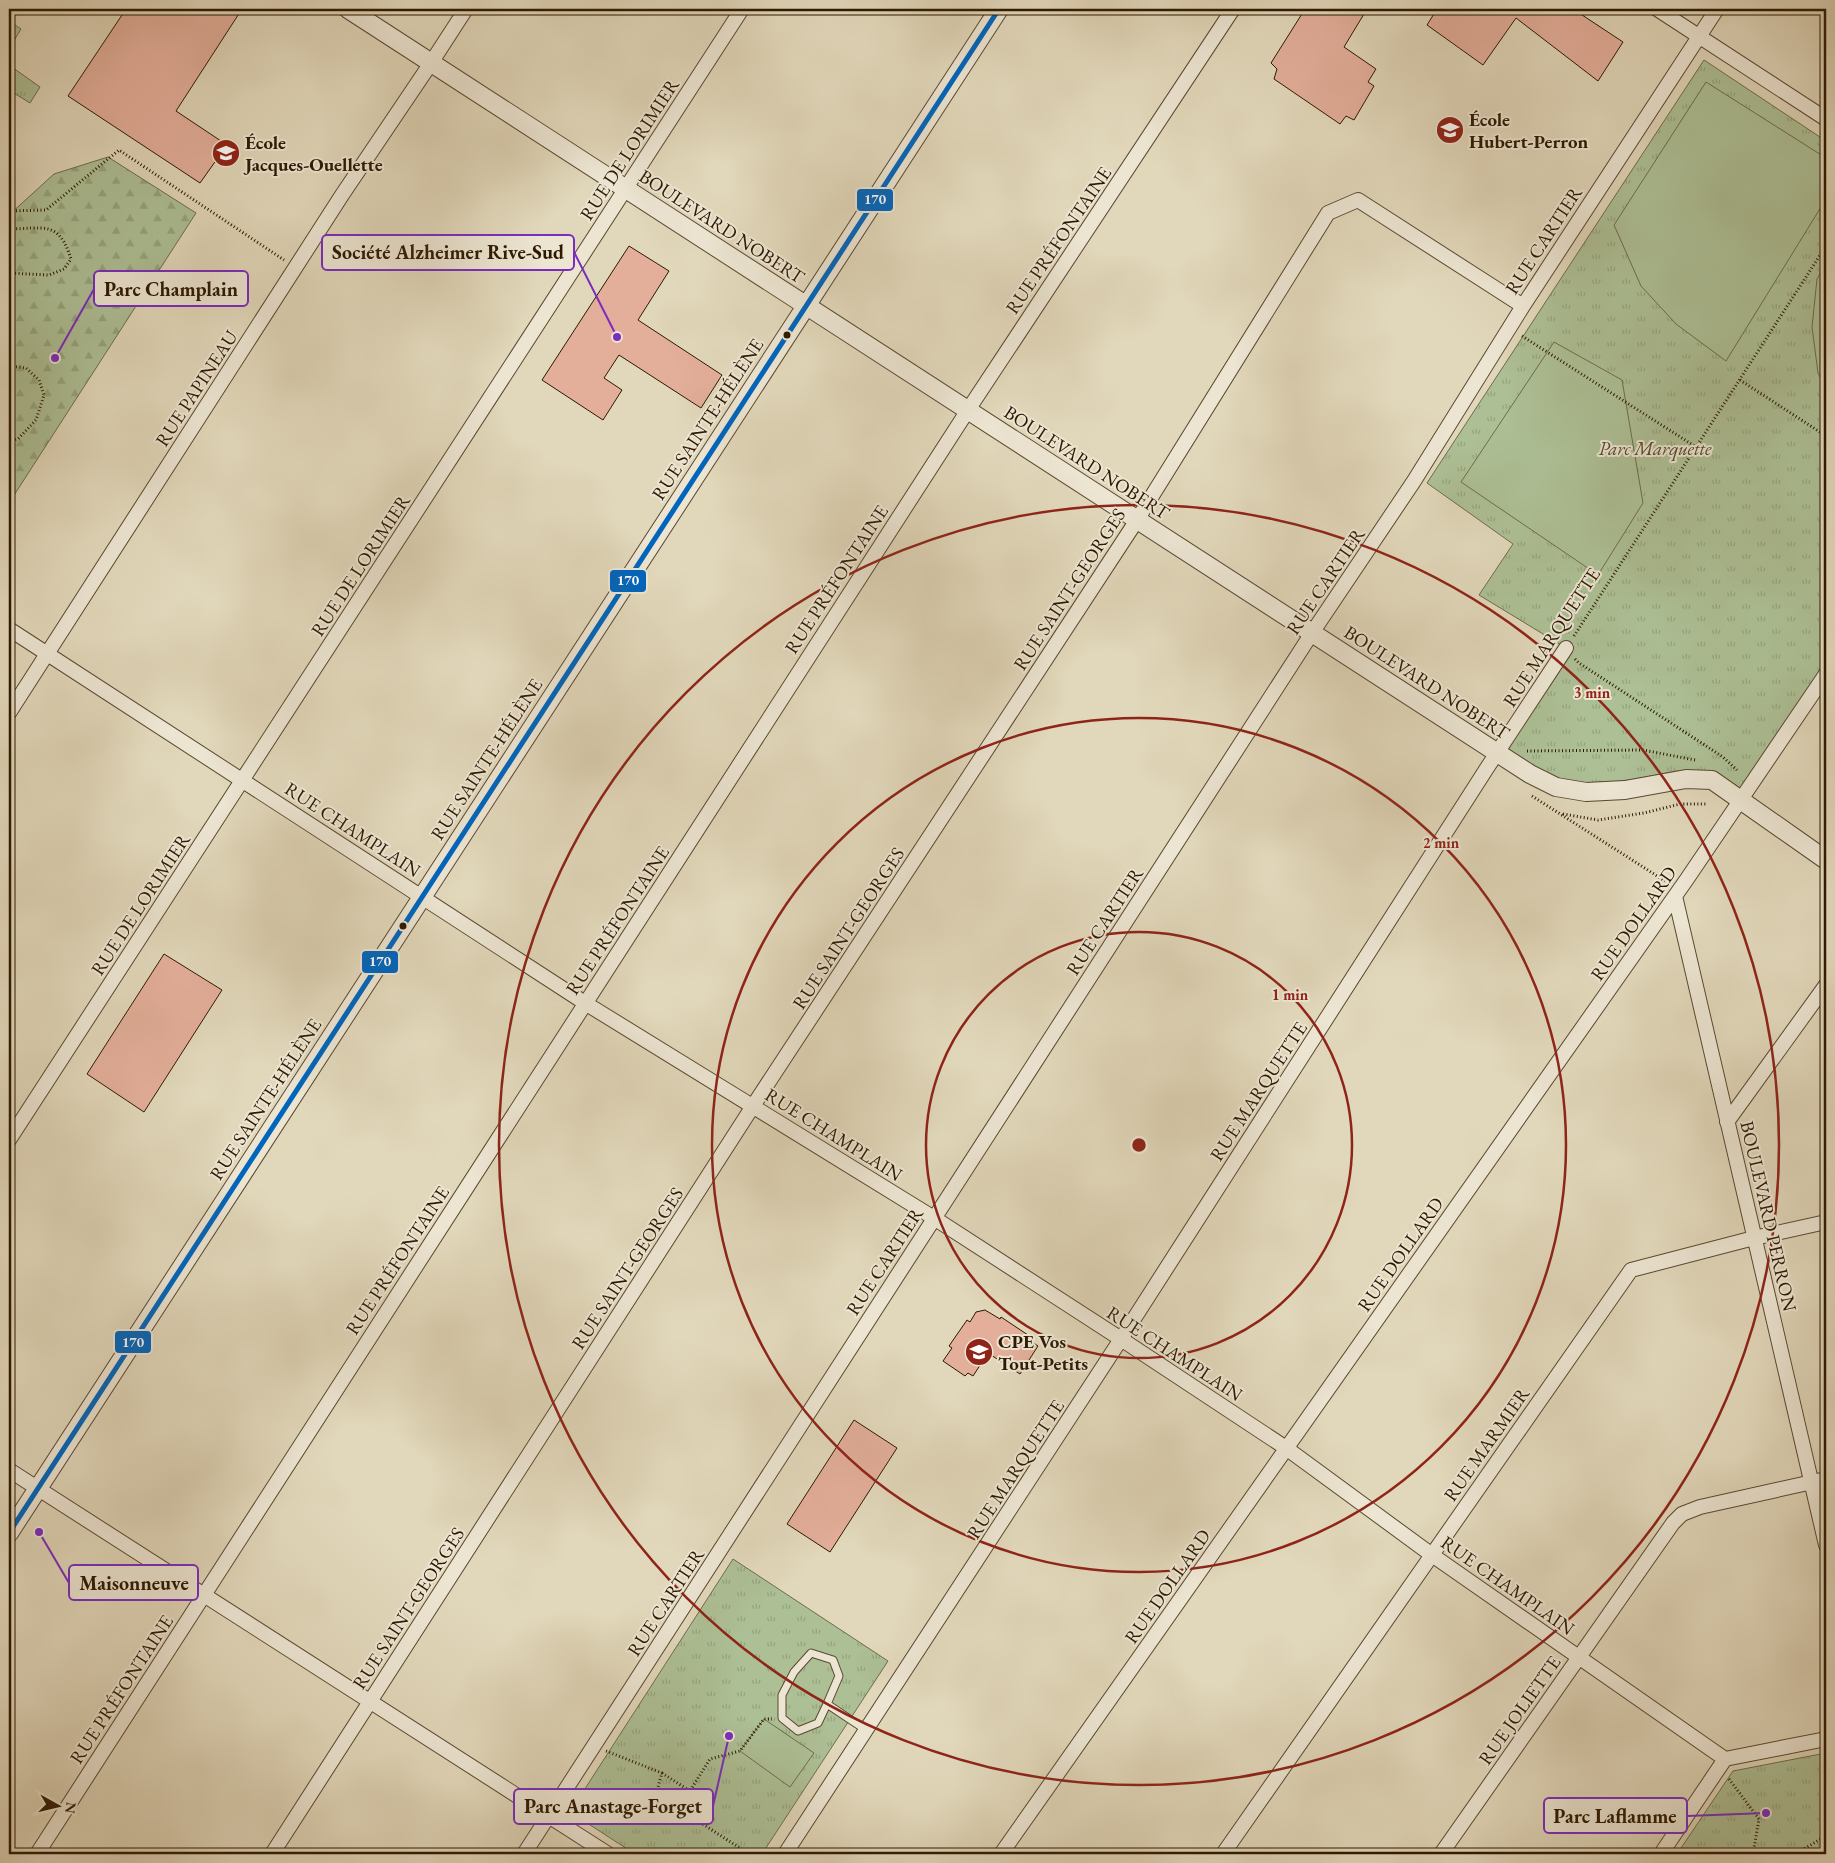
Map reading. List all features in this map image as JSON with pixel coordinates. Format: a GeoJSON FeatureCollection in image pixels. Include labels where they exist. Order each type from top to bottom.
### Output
{"type":"FeatureCollection","features":[{"type":"Feature","properties":{"kind":"street","name":"BOULEVARD NOBERT"},"geometry":{"type":"LineString","coordinates":[[348,9],[1530,774],[1556,787],[1586,792],[1626,790],[1686,778],[1712,780],[1826,860]]}},
{"type":"Feature","properties":{"kind":"street","name":"RUE PAPINEAU"},"geometry":{"type":"LineString","coordinates":[[9,713],[295,267],[466,9]]}},
{"type":"Feature","properties":{"kind":"street","name":"RUE DE LORIMIER"},"geometry":{"type":"LineString","coordinates":[[9,1140],[742,9]]}},
{"type":"Feature","properties":{"kind":"street","name":"RUE SAINTE-HÉLÈNE"},"geometry":{"type":"LineString","coordinates":[[9,1533],[999,9]]}},
{"type":"Feature","properties":{"kind":"street","name":"RUE PRÉFONTAINE"},"geometry":{"type":"LineString","coordinates":[[37,1854],[968,410],[1233,9]]}},
{"type":"Feature","properties":{"kind":"street"},"geometry":{"type":"LineString","coordinates":[[1657,9],[1826,119]]}},
{"type":"Feature","properties":{"kind":"street","name":"RUE CARTIER"},"geometry":{"type":"LineString","coordinates":[[524,1854],[1312,633],[1414,482],[1523,306],[1716,9]]}},
{"type":"Feature","properties":{"kind":"street","name":"RUE SAINT-GEORGES"},"geometry":{"type":"LineString","coordinates":[[272,1854],[754,1106],[1137,520],[1328,213],[1358,200],[1523,306]]}},
{"type":"Feature","properties":{"kind":"street","name":"RUE CHAMPLAIN"},"geometry":{"type":"LineString","coordinates":[[9,629],[585,1003],[934,1218],[1286,1448],[1722,1763]]}},
{"type":"Feature","properties":{"kind":"street","name":"RUE MARQUETTE"},"geometry":{"type":"LineString","coordinates":[[785,1854],[1121,1339],[1566,648]]}},
{"type":"Feature","properties":{"kind":"street","name":"RUE DOLLARD"},"geometry":{"type":"LineString","coordinates":[[1001,1854],[1675,896],[1826,674]]}},
{"type":"Feature","properties":{"kind":"street","name":"BOULEVARD PERRON"},"geometry":{"type":"LineString","coordinates":[[1675,896],[1826,1545]]}},
{"type":"Feature","properties":{"kind":"street"},"geometry":{"type":"LineString","coordinates":[[1728,1122],[1826,985]]}},
{"type":"Feature","properties":{"kind":"street","name":"RUE MARMIER"},"geometry":{"type":"LineString","coordinates":[[1223,1854],[1631,1270],[1754,1238],[1826,1222]]}},
{"type":"Feature","properties":{"kind":"street"},"geometry":{"type":"LineString","coordinates":[[9,1470],[608,1854]]}},
{"type":"Feature","properties":{"kind":"street","name":"RUE JOLIETTE"},"geometry":{"type":"LineString","coordinates":[[1441,1854],[1673,1523],[1682,1514],[1700,1507],[1826,1479]]}},
{"type":"Feature","properties":{"kind":"street"},"geometry":{"type":"LineString","coordinates":[[1661,1854],[1722,1763],[1826,1739]]}},
{"type":"Feature","properties":{"kind":"lane"},"geometry":{"type":"LineString","coordinates":[[811,1653],[833,1660],[839,1676],[827,1704],[818,1723],[798,1731],[782,1718],[782,1695],[794,1672],[811,1653]]}},
{"type":"Feature","properties":{"kind":"lane"},"geometry":{"type":"LineString","coordinates":[[827,1704],[867,1730]]}},
{"type":"Feature","properties":{"kind":"path"},"geometry":{"type":"LineString","coordinates":[[9,210],[46,210],[119,150],[295,267]]}},
{"type":"Feature","properties":{"kind":"path"},"geometry":{"type":"LineString","coordinates":[[9,228],[39,226],[59,234],[66,242],[70,259],[64,269],[48,275],[9,273]]}},
{"type":"Feature","properties":{"kind":"path","name":"RUE MARQUETTE"},"geometry":{"type":"LineString","coordinates":[[1566,648],[1826,246]]}},
{"type":"Feature","properties":{"kind":"path"},"geometry":{"type":"LineString","coordinates":[[1509,328],[1696,447]]}},
{"type":"Feature","properties":{"kind":"path"},"geometry":{"type":"LineString","coordinates":[[9,366],[26,368],[39,380],[44,395],[36,420],[18,439],[9,441]]}},
{"type":"Feature","properties":{"kind":"path"},"geometry":{"type":"LineString","coordinates":[[1740,380],[1826,436]]}},
{"type":"Feature","properties":{"kind":"path"},"geometry":{"type":"LineString","coordinates":[[1566,648],[1579,663],[1723,757],[1737,770]]}},
{"type":"Feature","properties":{"kind":"path"},"geometry":{"type":"LineString","coordinates":[[1527,793],[1665,881]]}},
{"type":"Feature","properties":{"kind":"path"},"geometry":{"type":"LineString","coordinates":[[1560,814],[1598,820],[1644,813],[1680,804],[1707,804]]}},
{"type":"Feature","properties":{"kind":"path"},"geometry":{"type":"LineString","coordinates":[[681,1813],[690,1792],[710,1759],[740,1751],[764,1719],[782,1718]]}},
{"type":"Feature","properties":{"kind":"path"},"geometry":{"type":"LineString","coordinates":[[594,1747],[662,1773],[690,1792]]}},
{"type":"Feature","properties":{"kind":"path"},"geometry":{"type":"LineString","coordinates":[[1722,1763],[1759,1819],[1753,1854]]}},
{"type":"Feature","properties":{"kind":"path"},"geometry":{"type":"LineString","coordinates":[[662,1773],[654,1801],[695,1819],[749,1854]]}},
{"type":"Feature","properties":{"kind":"path"},"geometry":{"type":"LineString","coordinates":[[1801,1854],[1802,1850],[1826,1836]]}},
{"type":"Feature","properties":{"kind":"green space"},"geometry":{"type":"Polygon","coordinates":[[[9,21],[21,29],[9,49],[9,21]]]}},
{"type":"Feature","properties":{"kind":"green space","name":"Parc Marquette"},"geometry":{"type":"Polygon","coordinates":[[[1704,60],[1826,141],[1826,665],[1740,800],[1704,774],[1677,771],[1599,786],[1530,774],[1497,753],[1566,648],[1479,595],[1513,544],[1427,483],[1704,60]]]}},
{"type":"Feature","properties":{"kind":"green space"},"geometry":{"type":"Polygon","coordinates":[[[9,65],[40,87],[30,103],[9,90],[9,65]]]}},
{"type":"Feature","properties":{"kind":"green space"},"geometry":{"type":"Polygon","coordinates":[[[1706,82],[1826,158],[1826,199],[1726,361],[1676,324],[1641,286],[1614,225],[1706,82]]]}},
{"type":"Feature","properties":{"kind":"green space"},"geometry":{"type":"Polygon","coordinates":[[[108,157],[196,213],[9,503],[9,215],[54,174],[108,157]]]}},
{"type":"Feature","properties":{"kind":"green space"},"geometry":{"type":"Polygon","coordinates":[[[1826,264],[1826,389],[1818,373],[1812,327],[1817,279],[1826,264]]]}},
{"type":"Feature","properties":{"kind":"green space"},"geometry":{"type":"Polygon","coordinates":[[[1554,342],[1622,380],[1643,503],[1598,575],[1461,482],[1554,342]]]}},
{"type":"Feature","properties":{"kind":"green space"},"geometry":{"type":"Polygon","coordinates":[[[733,1559],[888,1661],[762,1854],[635,1854],[570,1812],[733,1559]]]}},
{"type":"Feature","properties":{"kind":"green space"},"geometry":{"type":"Polygon","coordinates":[[[764,1719],[814,1753],[790,1787],[740,1751],[764,1719]]]}},
{"type":"Feature","properties":{"kind":"green space"},"geometry":{"type":"Polygon","coordinates":[[[1826,1753],[1826,1854],[1677,1854],[1733,1771],[1826,1753]]]}},
{"type":"Feature","properties":{"kind":"building"},"geometry":{"type":"Polygon","coordinates":[[[126,9],[242,9],[176,111],[227,145],[200,183],[68,96],[126,9]]]}},
{"type":"Feature","properties":{"kind":"building"},"geometry":{"type":"Polygon","coordinates":[[[1305,9],[1367,9],[1344,47],[1376,69],[1368,82],[1374,86],[1354,120],[1346,116],[1340,124],[1274,79],[1277,69],[1271,63],[1305,9]]]}},
{"type":"Feature","properties":{"kind":"building","name":"École Hubert-Perron"},"geometry":{"type":"Polygon","coordinates":[[[1437,9],[1573,9],[1623,42],[1598,81],[1516,18],[1483,65],[1427,25],[1437,9]]]}},
{"type":"Feature","properties":{"kind":"building"},"geometry":{"type":"Polygon","coordinates":[[[629,246],[669,271],[638,320],[722,375],[701,408],[619,355],[604,378],[622,390],[603,420],[542,380],[629,246]]]}},
{"type":"Feature","properties":{"kind":"building"},"geometry":{"type":"Polygon","coordinates":[[[164,954],[222,990],[144,1112],[87,1074],[164,954]]]}},
{"type":"Feature","properties":{"kind":"building"},"geometry":{"type":"Polygon","coordinates":[[[985,1310],[1000,1319],[1001,1317],[1028,1335],[1026,1338],[1038,1346],[1020,1374],[988,1353],[973,1376],[968,1373],[965,1376],[943,1361],[952,1348],[949,1346],[967,1320],[970,1322],[976,1312],[985,1310]]]}},
{"type":"Feature","properties":{"kind":"building"},"geometry":{"type":"Polygon","coordinates":[[[854,1420],[897,1448],[830,1552],[787,1524],[854,1420]]]}},
{"type":"Feature","properties":{"kind":"transit line","name":"170"},"geometry":{"type":"LineString","coordinates":[[9,1533],[999,9]]}},
{"type":"Feature","properties":{"kind":"place","name":"École Hubert-Perron"},"geometry":{"type":"Point","coordinates":[1450,130]}},
{"type":"Feature","properties":{"kind":"place","name":"École Jacques-Ouellette"},"geometry":{"type":"Point","coordinates":[226,153]}},
{"type":"Feature","properties":{"kind":"place","name":"Société Alzheimer Rive-Sud"},"geometry":{"type":"Point","coordinates":[617,337]}},
{"type":"Feature","properties":{"kind":"place","name":"Parc Champlain"},"geometry":{"type":"Point","coordinates":[55,358]}},
{"type":"Feature","properties":{"kind":"place","name":"CPE Vos Tout-Petits"},"geometry":{"type":"Point","coordinates":[979,1352]}},
{"type":"Feature","properties":{"kind":"place","name":"Maisonneuve"},"geometry":{"type":"Point","coordinates":[39,1532]}},
{"type":"Feature","properties":{"kind":"place","name":"Parc Anastage-Forget"},"geometry":{"type":"Point","coordinates":[729,1736]}},
{"type":"Feature","properties":{"kind":"place","name":"Parc Laflamme"},"geometry":{"type":"Point","coordinates":[1766,1813]}}]}
